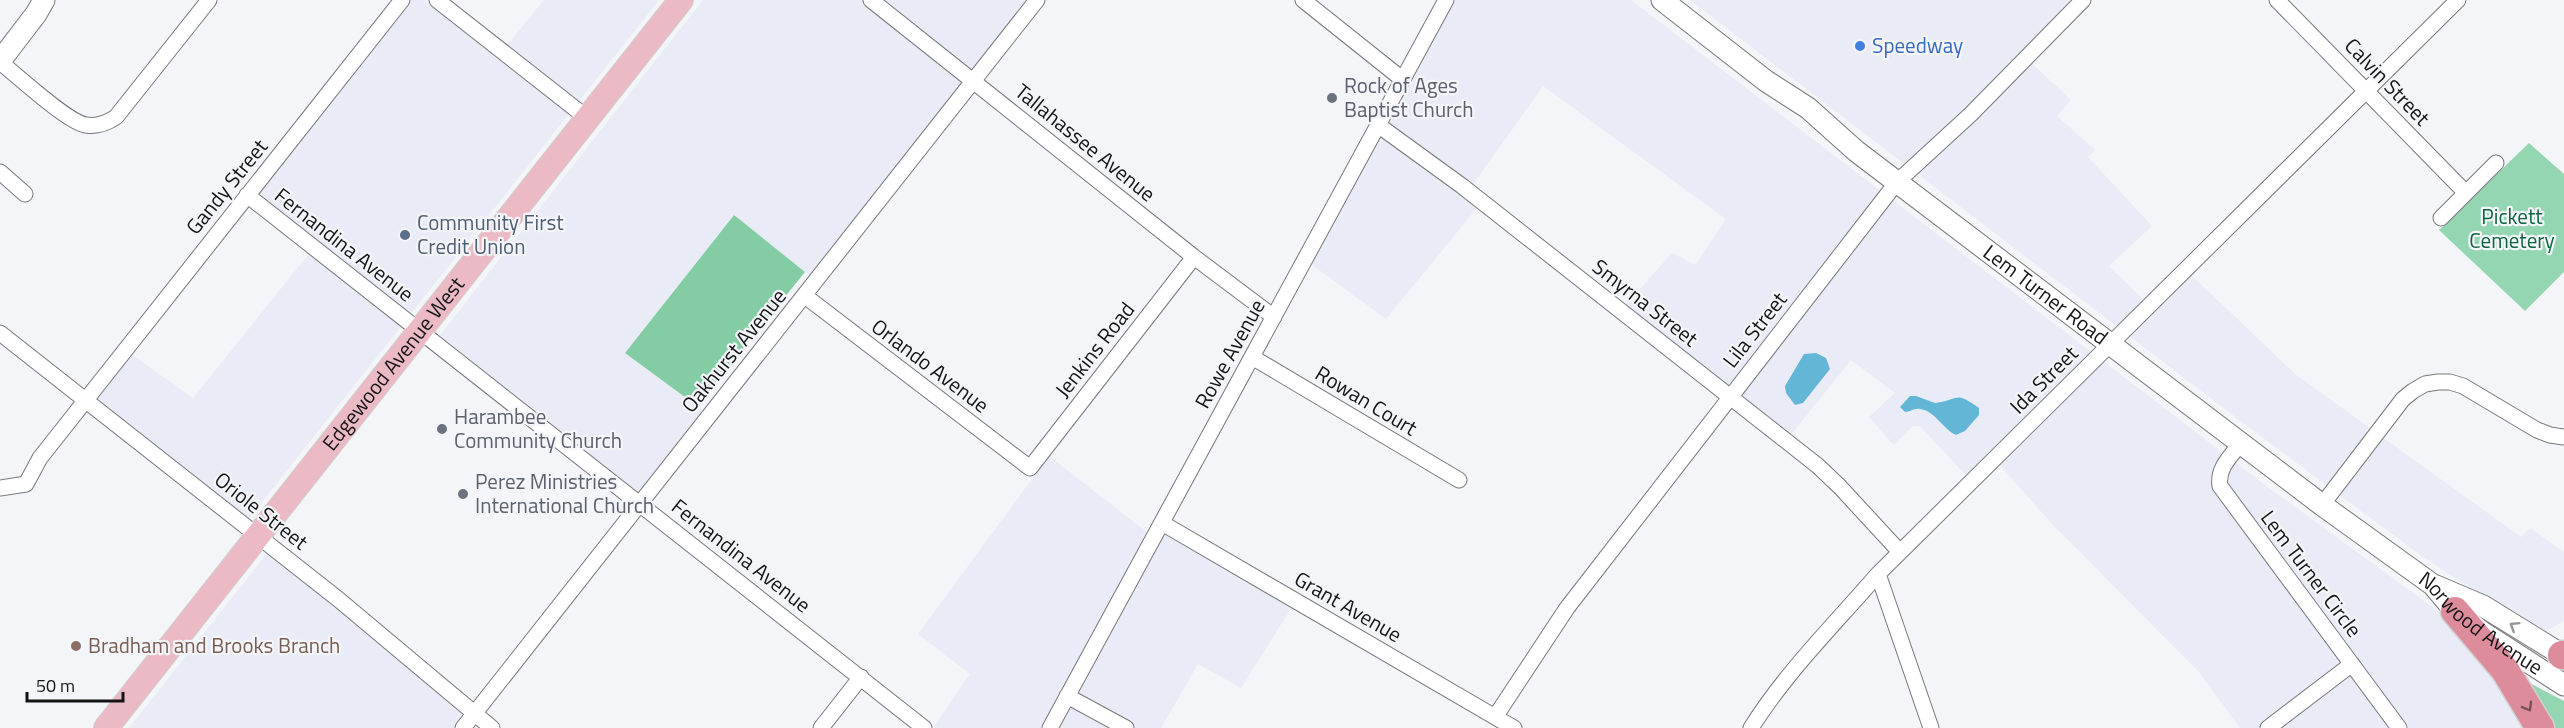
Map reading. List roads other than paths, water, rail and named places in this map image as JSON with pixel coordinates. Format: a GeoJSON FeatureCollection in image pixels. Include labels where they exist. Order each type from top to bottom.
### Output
{"type":"FeatureCollection","features":[{"type":"Feature","properties":{"kind":"highway"},"geometry":{"type":"LineString","coordinates":[[2455,610],[2505,670],[2540,728]]}},
{"type":"Feature","properties":{"kind":"main road"},"geometry":{"type":"LineString","coordinates":[[0,62],[44,0]]}},
{"type":"Feature","properties":{"kind":"main road","name":"Edgewood Avenue West"},"geometry":{"type":"LineString","coordinates":[[106,728],[681,0]]}},
{"type":"Feature","properties":{"kind":"main road","name":"Lem Turner Road"},"geometry":{"type":"LineString","coordinates":[[1662,0],[1766,81],[1808,108],[1844,141],[2322,506],[2433,585]]}},
{"type":"Feature","properties":{"kind":"main road","name":"Norwood Avenue"},"geometry":{"type":"LineString","coordinates":[[2433,585],[2455,610],[2482,632],[2564,685]]}},
{"type":"Feature","properties":{"kind":"main road","name":"Norwood Avenue"},"geometry":{"type":"LineString","coordinates":[[2433,585],[2464,596],[2483,606],[2563,655]]}},
{"type":"Feature","properties":{"kind":"street"},"geometry":{"type":"LineString","coordinates":[[0,62],[75,122],[96,126],[116,117],[208,0]]}},
{"type":"Feature","properties":{"kind":"street","name":"Gandy Street"},"geometry":{"type":"LineString","coordinates":[[0,488],[26,484],[40,458],[402,0]]}},
{"type":"Feature","properties":{"kind":"street"},"geometry":{"type":"LineString","coordinates":[[437,0],[586,118]]}},
{"type":"Feature","properties":{"kind":"street","name":"Tallahassee Avenue"},"geometry":{"type":"LineString","coordinates":[[871,0],[1194,257],[1274,317]]}},
{"type":"Feature","properties":{"kind":"street","name":"Oakhurst Avenue"},"geometry":{"type":"LineString","coordinates":[[464,728],[1037,0]]}},
{"type":"Feature","properties":{"kind":"street"},"geometry":{"type":"LineString","coordinates":[[1303,0],[1402,79]]}},
{"type":"Feature","properties":{"kind":"street","name":"Rowe Avenue"},"geometry":{"type":"LineString","coordinates":[[1050,728],[1446,0]]}},
{"type":"Feature","properties":{"kind":"street","name":"Lila Street"},"geometry":{"type":"LineString","coordinates":[[1495,717],[1567,608],[1897,182],[1971,114],[2083,0]]}},
{"type":"Feature","properties":{"kind":"street","name":"Calvin Street"},"geometry":{"type":"LineString","coordinates":[[2277,0],[2466,193]]}},
{"type":"Feature","properties":{"kind":"street","name":"Ida Street"},"geometry":{"type":"LineString","coordinates":[[1751,728],[1762,711],[1816,645],[1878,574],[2458,0]]}},
{"type":"Feature","properties":{"kind":"street","name":"Smyrna Street"},"geometry":{"type":"LineString","coordinates":[[1378,125],[1462,186],[1818,466],[1900,552]]}},
{"type":"Feature","properties":{"kind":"street"},"geometry":{"type":"LineString","coordinates":[[2440,218],[2496,163]]}},
{"type":"Feature","properties":{"kind":"street"},"geometry":{"type":"LineString","coordinates":[[0,172],[25,194]]}},
{"type":"Feature","properties":{"kind":"street","name":"Fernandina Avenue"},"geometry":{"type":"LineString","coordinates":[[247,195],[924,728]]}},
{"type":"Feature","properties":{"kind":"street","name":"Jenkins Road"},"geometry":{"type":"LineString","coordinates":[[1030,468],[1194,257]]}},
{"type":"Feature","properties":{"kind":"street","name":"Orlando Avenue"},"geometry":{"type":"LineString","coordinates":[[805,296],[1030,468]]}},
{"type":"Feature","properties":{"kind":"street","name":"Oriole Street"},"geometry":{"type":"LineString","coordinates":[[0,333],[338,599],[492,728]]}},
{"type":"Feature","properties":{"kind":"street","name":"Rowan Court"},"geometry":{"type":"LineString","coordinates":[[1252,357],[1459,480]]}},
{"type":"Feature","properties":{"kind":"street"},"geometry":{"type":"LineString","coordinates":[[2322,506],[2403,399],[2425,384],[2450,382],[2463,386],[2537,430],[2564,437]]}},
{"type":"Feature","properties":{"kind":"street","name":"Lem Turner Circle"},"geometry":{"type":"LineString","coordinates":[[2241,443],[2221,468],[2218,476],[2220,486],[2399,728]]}},
{"type":"Feature","properties":{"kind":"street","name":"Grant Avenue"},"geometry":{"type":"LineString","coordinates":[[1162,522],[1514,728]]}},
{"type":"Feature","properties":{"kind":"street"},"geometry":{"type":"LineString","coordinates":[[1878,574],[1931,728]]}},
{"type":"Feature","properties":{"kind":"street"},"geometry":{"type":"LineString","coordinates":[[2268,728],[2352,664]]}},
{"type":"Feature","properties":{"kind":"street"},"geometry":{"type":"LineString","coordinates":[[821,728],[861,677]]}},
{"type":"Feature","properties":{"kind":"street"},"geometry":{"type":"LineString","coordinates":[[1067,696],[1126,728]]}},
{"type":"Feature","properties":{"kind":"water"},"geometry":{"type":"Polygon","coordinates":[[[1816,353],[1826,358],[1830,369],[1803,403],[1795,405],[1786,393],[1785,386],[1804,354],[1816,353]]]}},
{"type":"Feature","properties":{"kind":"water"},"geometry":{"type":"Polygon","coordinates":[[[1910,396],[1935,403],[1957,398],[1965,399],[1979,408],[1979,415],[1965,431],[1956,435],[1925,410],[1905,412],[1900,407],[1910,396]]]}},
{"type":"Feature","properties":{"kind":"place","name":"Speedway"},"geometry":{"type":"Point","coordinates":[1860,46]}},
{"type":"Feature","properties":{"kind":"place","name":"Rock of Ages Baptist Church"},"geometry":{"type":"Point","coordinates":[1332,98]}},
{"type":"Feature","properties":{"kind":"place","name":"Community First Credit Union"},"geometry":{"type":"Point","coordinates":[405,235]}},
{"type":"Feature","properties":{"kind":"place","name":"Harambee Community Church"},"geometry":{"type":"Point","coordinates":[442,429]}},
{"type":"Feature","properties":{"kind":"place","name":"Perez Ministries International Church"},"geometry":{"type":"Point","coordinates":[463,494]}},
{"type":"Feature","properties":{"kind":"place","name":"Bradham and Brooks Branch"},"geometry":{"type":"Point","coordinates":[76,646]}},
{"type":"Feature","properties":{"kind":"park label","name":"Pickett Cemetery"},"geometry":{"type":"Point","coordinates":[2512,229]}}]}
